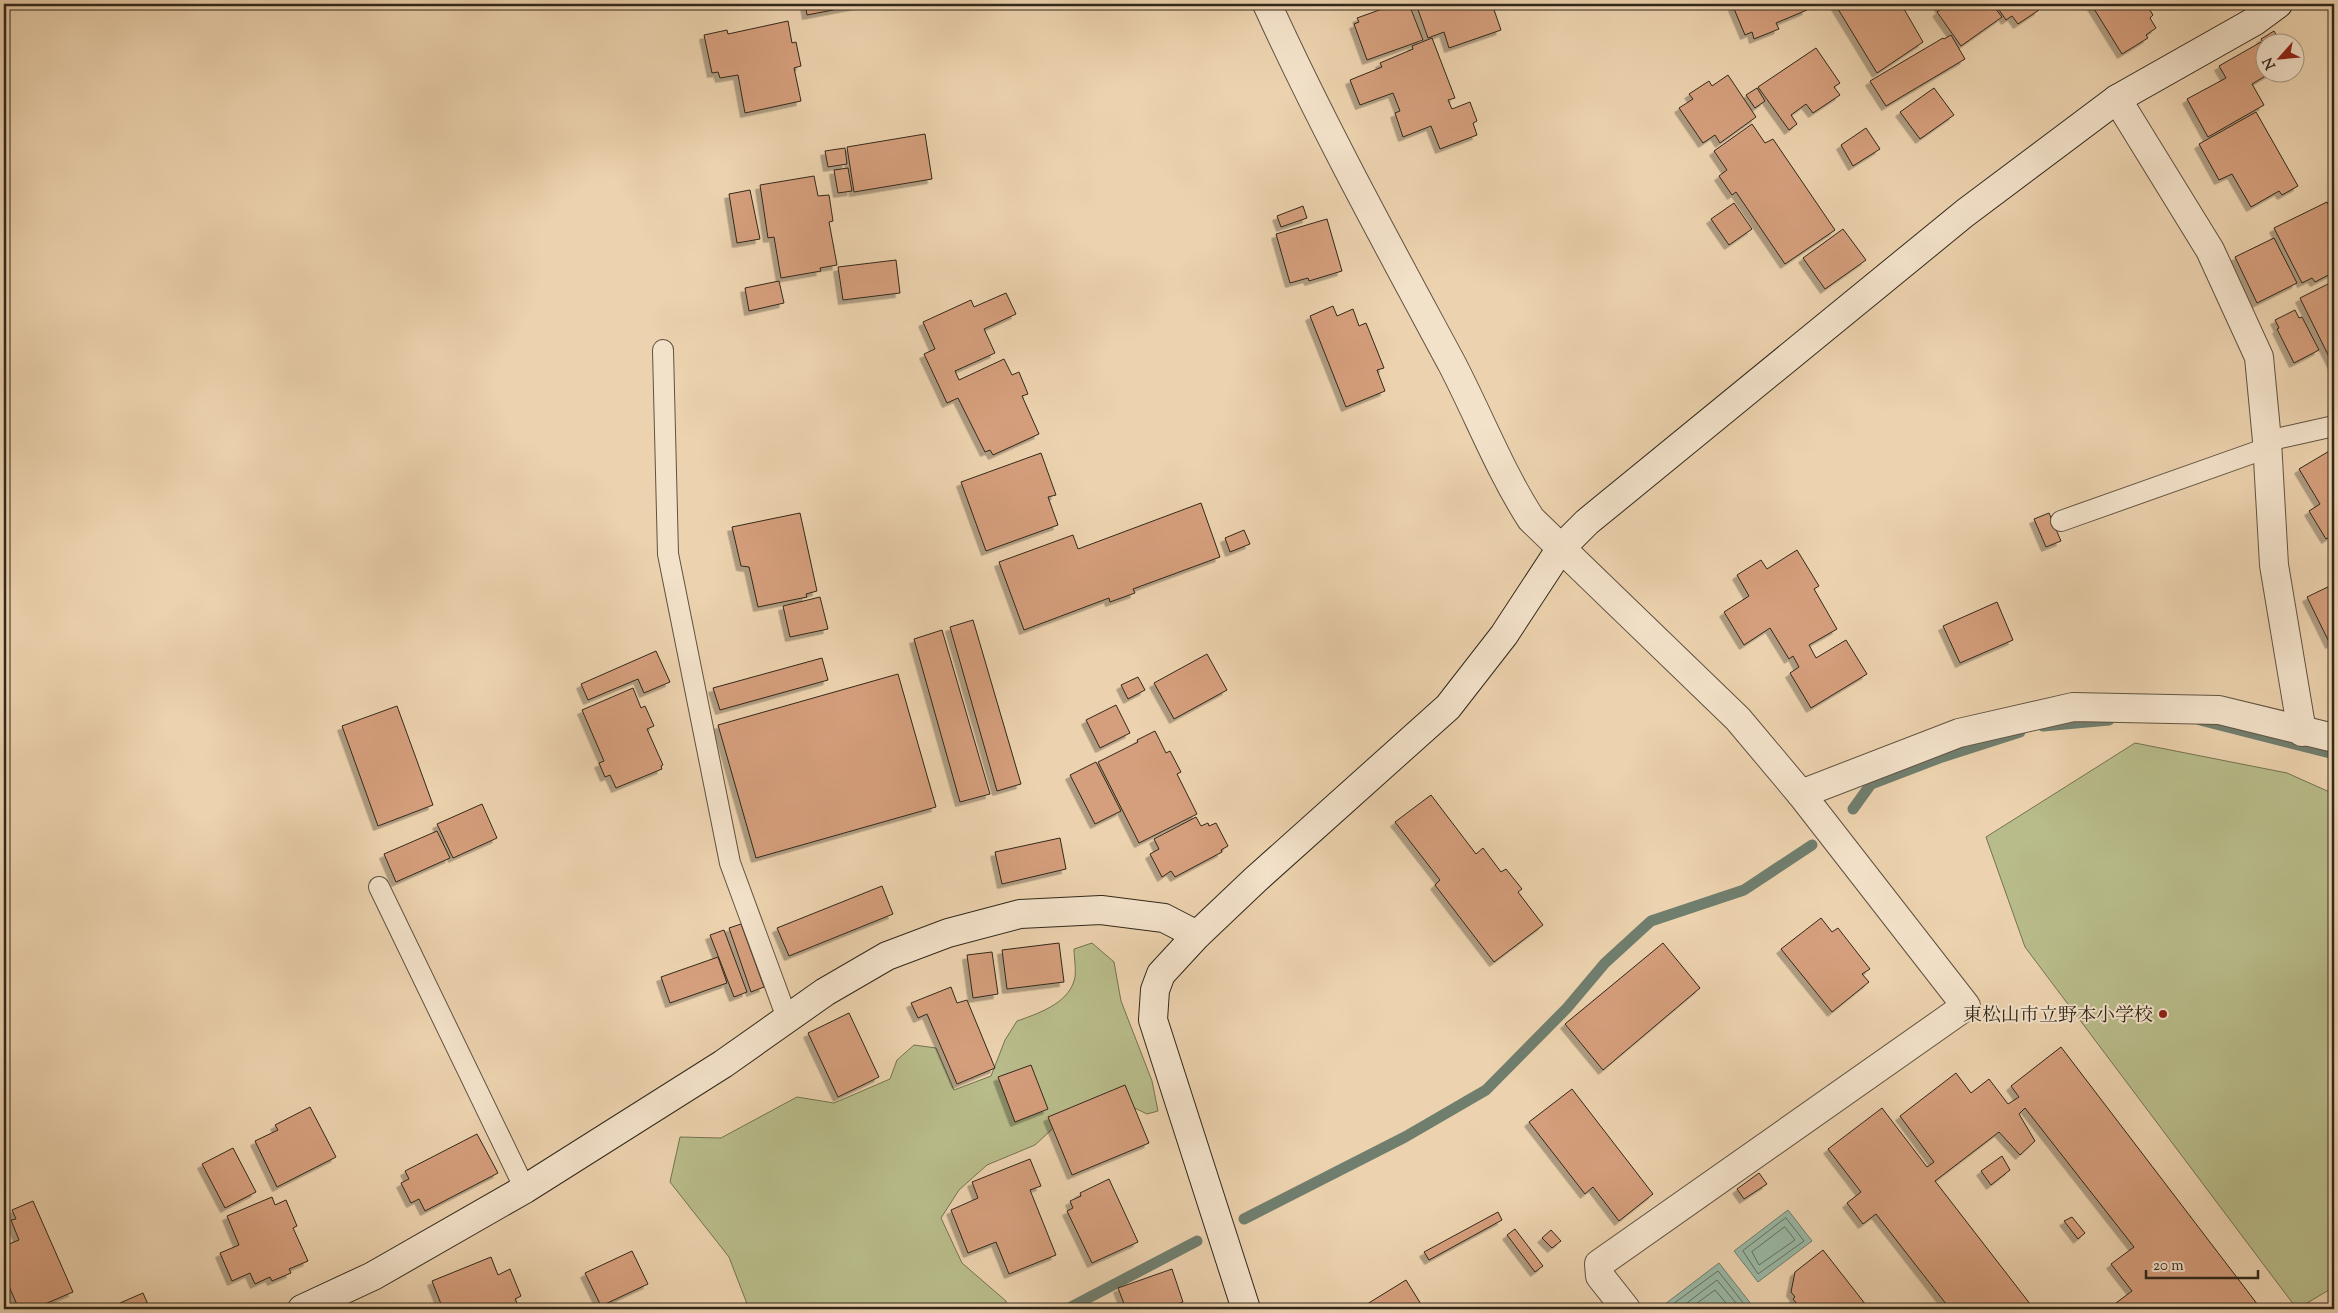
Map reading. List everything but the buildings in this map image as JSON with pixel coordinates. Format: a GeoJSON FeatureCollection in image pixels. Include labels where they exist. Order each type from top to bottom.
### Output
{"type":"FeatureCollection","features":[{"type":"Feature","properties":{"kind":"street"},"geometry":{"type":"LineString","coordinates":[[1267,4],[1305,86],[1476,409],[1514,492],[1531,520],[1738,719],[1801,794],[1966,1006],[1599,1264],[1600,1276],[1625,1309]]}},
{"type":"Feature","properties":{"kind":"street"},"geometry":{"type":"LineString","coordinates":[[1246,1309],[1153,1020],[1155,990],[1161,974],[1197,935],[1255,880],[1448,707],[1504,635],[1561,548],[1587,522],[1958,219],[2117,99],[2255,22],[2278,4]]}},
{"type":"Feature","properties":{"kind":"street"},"geometry":{"type":"LineString","coordinates":[[2117,99],[2210,250],[2238,307],[2259,357],[2267,444],[2274,564],[2302,732]]}},
{"type":"Feature","properties":{"kind":"street"},"geometry":{"type":"LineString","coordinates":[[1801,794],[1959,733],[2073,707],[2219,710],[2302,732],[2334,738]]}},
{"type":"Feature","properties":{"kind":"street"},"geometry":{"type":"LineString","coordinates":[[302,1309],[372,1276],[526,1189],[723,1064],[824,992],[887,956],[948,933],[1020,914],[1100,910],[1164,918],[1197,935]]}},
{"type":"Feature","properties":{"kind":"lane"},"geometry":{"type":"LineString","coordinates":[[663,350],[668,554],[730,862],[787,1018]]}},
{"type":"Feature","properties":{"kind":"lane"},"geometry":{"type":"LineString","coordinates":[[2061,521],[2267,444],[2334,426]]}},
{"type":"Feature","properties":{"kind":"lane"},"geometry":{"type":"LineString","coordinates":[[379,887],[526,1189]]}},
{"type":"Feature","properties":{"kind":"green space"},"geometry":{"type":"Polygon","coordinates":[[[2135,743],[2287,773],[2334,794],[2334,1287],[2297,1309],[2025,947],[1986,837],[2135,743]]]}},
{"type":"Feature","properties":{"kind":"green space"},"geometry":{"type":"Polygon","coordinates":[[[1092,943],[1114,962],[1121,1001],[1152,1081],[1158,1111],[1147,1114],[1114,1098],[1061,1121],[1035,1145],[987,1165],[959,1190],[941,1218],[962,1263],[1006,1301],[1008,1309],[749,1309],[729,1257],[670,1182],[680,1137],[721,1138],[797,1097],[834,1103],[890,1079],[897,1060],[914,1045],[936,1048],[954,1090],[991,1076],[1005,1040],[1017,1021],[1050,1007],[1065,996],[1075,978],[1074,949],[1092,943]]]}},
{"type":"Feature","properties":{"kind":"water"},"geometry":{"type":"Polygon","coordinates":[[[1788,1210],[1812,1241],[1758,1282],[1734,1251],[1788,1210]]]}},
{"type":"Feature","properties":{"kind":"water"},"geometry":{"type":"Polygon","coordinates":[[[1719,1263],[1755,1309],[1669,1309],[1665,1304],[1719,1263]]]}},
{"type":"Feature","properties":{"kind":"waterway"},"geometry":{"type":"LineString","coordinates":[[2043,726],[2109,720]]}},
{"type":"Feature","properties":{"kind":"waterway"},"geometry":{"type":"LineString","coordinates":[[2200,720],[2334,754]]}},
{"type":"Feature","properties":{"kind":"waterway"},"geometry":{"type":"LineString","coordinates":[[1853,809],[1871,784],[1939,758],[2020,732]]}},
{"type":"Feature","properties":{"kind":"waterway"},"geometry":{"type":"LineString","coordinates":[[1244,1219],[1405,1137],[1486,1090],[1567,1008],[1605,963],[1651,921],[1744,890],[1812,845]]}},
{"type":"Feature","properties":{"kind":"waterway"},"geometry":{"type":"LineString","coordinates":[[1067,1309],[1197,1241]]}},
{"type":"Feature","properties":{"kind":"place","name":"東松山市立野本小学校"},"geometry":{"type":"Point","coordinates":[2163,1014]}}]}
